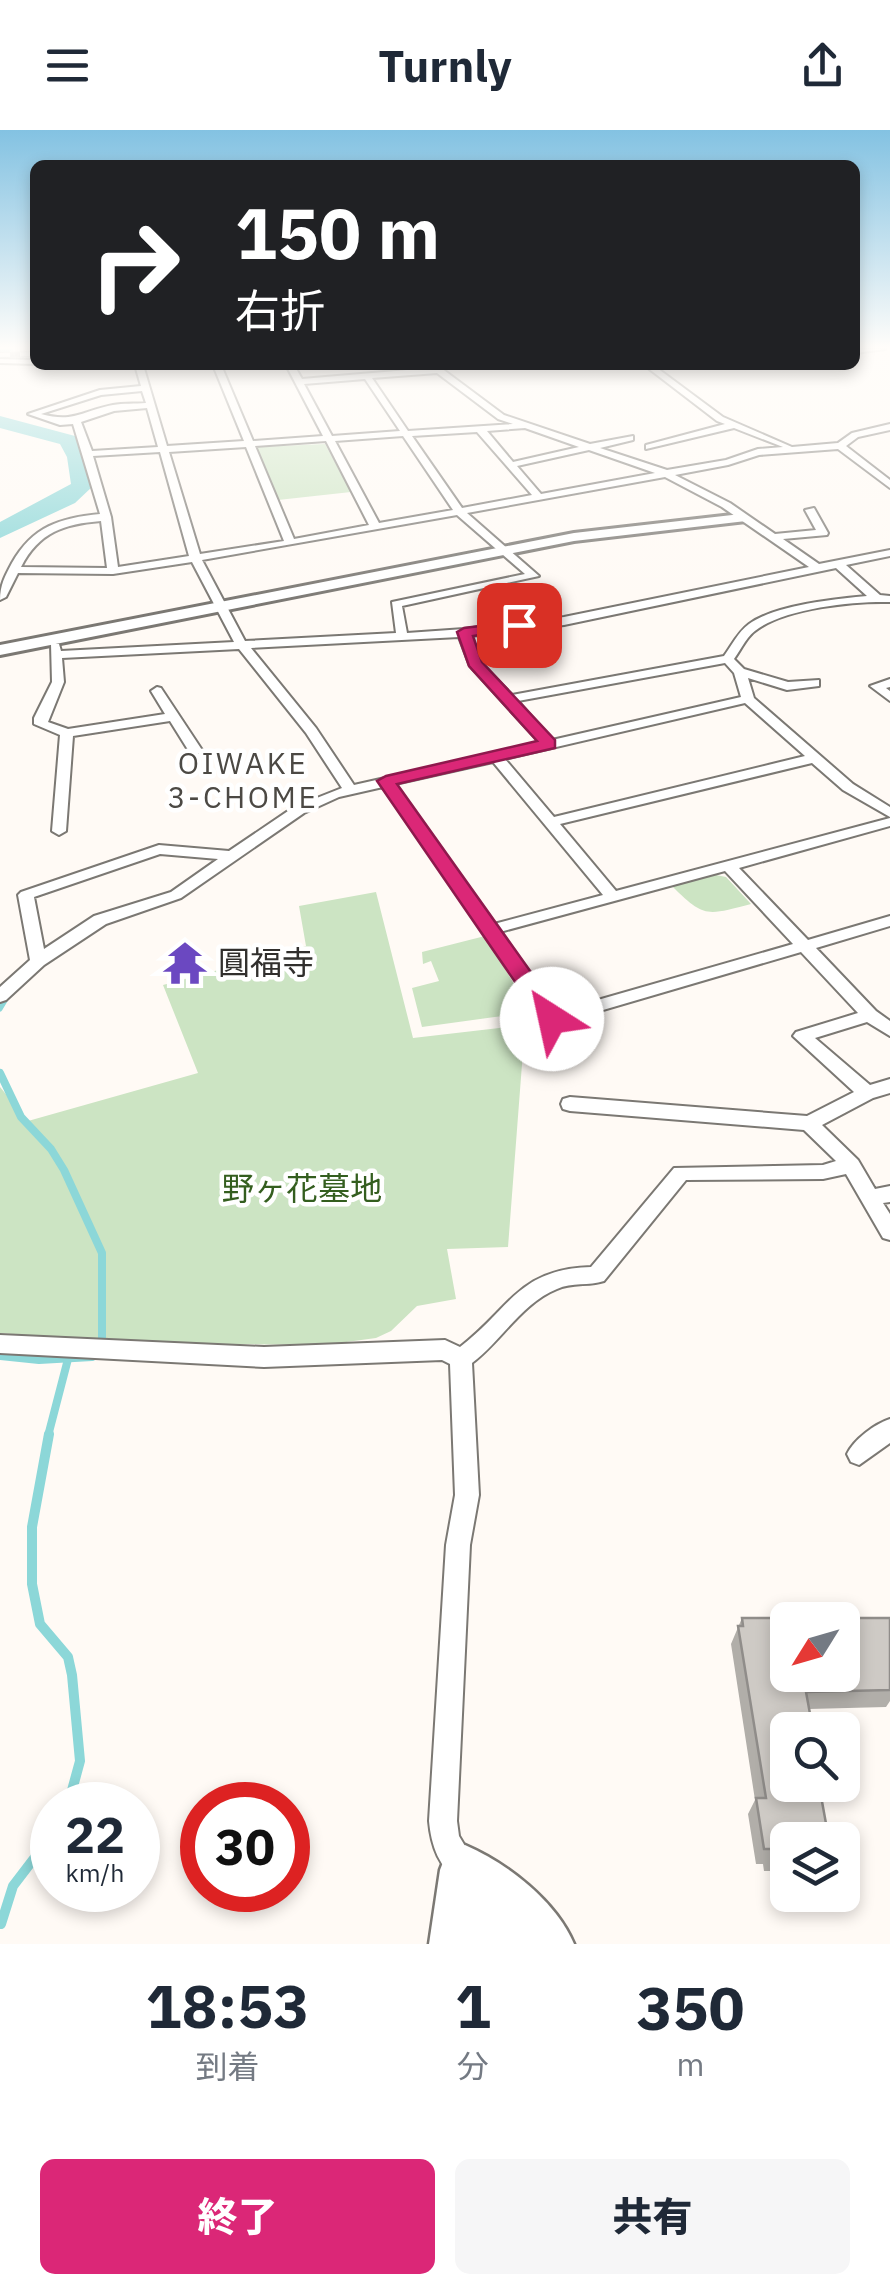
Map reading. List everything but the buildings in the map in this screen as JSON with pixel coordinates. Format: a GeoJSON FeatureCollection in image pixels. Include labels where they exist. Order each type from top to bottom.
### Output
{"type":"FeatureCollection","features":[{"type":"Feature","properties":{"kind":"highway"},"geometry":{"type":"LineString","coordinates":[[456,1944],[465,1870]]}},
{"type":"Feature","properties":{"kind":"highway"},"geometry":{"type":"LineString","coordinates":[[465,1870],[495,1944]]}},
{"type":"Feature","properties":{"kind":"highway"},"geometry":{"type":"LineString","coordinates":[[465,1870],[512,1906],[548,1944]]}},
{"type":"Feature","properties":{"kind":"street"},"geometry":{"type":"LineString","coordinates":[[81,434],[106,517],[113,571]]}},
{"type":"Feature","properties":{"kind":"street"},"geometry":{"type":"LineString","coordinates":[[158,434],[196,560],[241,644],[311,731],[350,789]]}},
{"type":"Feature","properties":{"kind":"street"},"geometry":{"type":"LineString","coordinates":[[245,434],[290,543]]}},
{"type":"Feature","properties":{"kind":"street"},"geometry":{"type":"LineString","coordinates":[[327,434],[375,526]]}},
{"type":"Feature","properties":{"kind":"street"},"geometry":{"type":"LineString","coordinates":[[88,454],[421,434]]}},
{"type":"Feature","properties":{"kind":"street"},"geometry":{"type":"LineString","coordinates":[[484,434],[538,496]]}},
{"type":"Feature","properties":{"kind":"street"},"geometry":{"type":"LineString","coordinates":[[545,434],[665,473],[726,505],[816,566]]}},
{"type":"Feature","properties":{"kind":"street"},"geometry":{"type":"LineString","coordinates":[[649,447],[700,434]]}},
{"type":"Feature","properties":{"kind":"street"},"geometry":{"type":"LineString","coordinates":[[756,434],[793,448]]}},
{"type":"Feature","properties":{"kind":"street"},"geometry":{"type":"LineString","coordinates":[[14,570],[113,571],[196,560],[793,448],[840,446],[860,434]]}},
{"type":"Feature","properties":{"kind":"street"},"geometry":{"type":"LineString","coordinates":[[402,636],[396,604],[533,576],[459,512],[404,435]]}},
{"type":"Feature","properties":{"kind":"street"},"geometry":{"type":"LineString","coordinates":[[511,465],[630,438]]}},
{"type":"Feature","properties":{"kind":"street"},"geometry":{"type":"LineString","coordinates":[[840,446],[890,485]]}},
{"type":"Feature","properties":{"kind":"street"},"geometry":{"type":"LineString","coordinates":[[775,537],[823,533],[810,510]]}},
{"type":"Feature","properties":{"kind":"street"},"geometry":{"type":"LineString","coordinates":[[0,597],[33,536],[64,520],[106,517]]}},
{"type":"Feature","properties":{"kind":"street"},"geometry":{"type":"LineString","coordinates":[[55,648],[504,551],[603,533],[741,518]]}},
{"type":"Feature","properties":{"kind":"street"},"geometry":{"type":"LineString","coordinates":[[0,650],[241,644],[464,632],[594,617],[890,553]]}},
{"type":"Feature","properties":{"kind":"street"},"geometry":{"type":"LineString","coordinates":[[836,563],[875,597]]}},
{"type":"Feature","properties":{"kind":"street"},"geometry":{"type":"LineString","coordinates":[[728,659],[756,623],[875,597],[890,599]]}},
{"type":"Feature","properties":{"kind":"street"},"geometry":{"type":"LineString","coordinates":[[464,632],[474,663],[548,744]]}},
{"type":"Feature","properties":{"kind":"street"},"geometry":{"type":"LineString","coordinates":[[55,648],[58,682],[41,724],[67,733],[172,717]]}},
{"type":"Feature","properties":{"kind":"street"},"geometry":{"type":"LineString","coordinates":[[728,659],[740,672],[748,699],[848,787],[890,813]]}},
{"type":"Feature","properties":{"kind":"street"},"geometry":{"type":"LineString","coordinates":[[509,699],[728,659]]}},
{"type":"Feature","properties":{"kind":"street"},"geometry":{"type":"LineString","coordinates":[[740,672],[788,686],[815,683]]}},
{"type":"Feature","properties":{"kind":"street"},"geometry":{"type":"LineString","coordinates":[[890,683],[876,686],[890,697]]}},
{"type":"Feature","properties":{"kind":"street"},"geometry":{"type":"LineString","coordinates":[[157,691],[195,750]]}},
{"type":"Feature","properties":{"kind":"street"},"geometry":{"type":"LineString","coordinates":[[0,996],[38,961],[100,920],[176,895],[299,810],[350,789],[748,699]]}},
{"type":"Feature","properties":{"kind":"street"},"geometry":{"type":"LineString","coordinates":[[59,831],[67,733]]}},
{"type":"Feature","properties":{"kind":"street"},"geometry":{"type":"LineString","coordinates":[[496,756],[613,896]]}},
{"type":"Feature","properties":{"kind":"street"},"geometry":{"type":"LineString","coordinates":[[552,822],[814,758]]}},
{"type":"Feature","properties":{"kind":"street"},"geometry":{"type":"LineString","coordinates":[[386,781],[552,1019],[890,921]]}},
{"type":"Feature","properties":{"kind":"street"},"geometry":{"type":"LineString","coordinates":[[490,930],[890,822]]}},
{"type":"Feature","properties":{"kind":"street"},"geometry":{"type":"LineString","coordinates":[[38,961],[26,895],[159,849],[233,856]]}},
{"type":"Feature","properties":{"kind":"street"},"geometry":{"type":"LineString","coordinates":[[728,865],[870,1015],[890,1030]]}},
{"type":"Feature","properties":{"kind":"street"},"geometry":{"type":"LineString","coordinates":[[870,1015],[802,1036],[881,1093]]}},
{"type":"Feature","properties":{"kind":"street"},"geometry":{"type":"LineString","coordinates":[[570,1104],[809,1123],[881,1093]]}},
{"type":"Feature","properties":{"kind":"street"},"geometry":{"type":"LineString","coordinates":[[809,1123],[880,1195],[890,1232]]}},
{"type":"Feature","properties":{"kind":"street"},"geometry":{"type":"LineString","coordinates":[[461,1359],[478,1348],[530,1294],[557,1279],[597,1275],[681,1173],[823,1172],[851,1165]]}},
{"type":"Feature","properties":{"kind":"street"},"geometry":{"type":"LineString","coordinates":[[0,1344],[264,1357],[445,1350],[461,1359]]}},
{"type":"Feature","properties":{"kind":"street"},"geometry":{"type":"LineString","coordinates":[[461,1359],[467,1495],[458,1545],[443,1821],[444,1841],[465,1870]]}},
{"type":"Feature","properties":{"kind":"street"},"geometry":{"type":"LineString","coordinates":[[860,1454],[890,1429]]}},
{"type":"Feature","properties":{"kind":"green space"},"geometry":{"type":"Polygon","coordinates":[[[325,444],[351,492],[278,500],[257,447],[325,444]]]}},
{"type":"Feature","properties":{"kind":"green space"},"geometry":{"type":"Polygon","coordinates":[[[716,875],[726,877],[751,904],[707,912],[672,886],[716,875]]]}},
{"type":"Feature","properties":{"kind":"green space","name":"野ヶ花墓地"},"geometry":{"type":"Polygon","coordinates":[[[376,892],[413,1038],[525,1025],[508,1247],[447,1249],[456,1299],[417,1306],[391,1331],[376,1338],[324,1345],[120,1343],[0,1333],[0,1087],[28,1121],[198,1073],[163,985],[306,946],[299,906],[376,892]]]}},
{"type":"Feature","properties":{"kind":"green space"},"geometry":{"type":"Polygon","coordinates":[[[485,936],[531,1012],[422,1027],[412,988],[439,981],[431,961],[423,964],[422,952],[485,936]]]}},
{"type":"Feature","properties":{"kind":"waterway"},"geometry":{"type":"LineString","coordinates":[[0,531],[67,498],[82,486],[78,457],[68,440],[44,434]]}},
{"type":"Feature","properties":{"kind":"waterway"},"geometry":{"type":"LineString","coordinates":[[0,1009],[6,999]]}},
{"type":"Feature","properties":{"kind":"waterway"},"geometry":{"type":"LineString","coordinates":[[0,1073],[21,1117],[51,1149],[64,1170],[102,1253],[102,1348]]}},
{"type":"Feature","properties":{"kind":"waterway"},"geometry":{"type":"LineString","coordinates":[[0,1356],[39,1360],[92,1357]]}},
{"type":"Feature","properties":{"kind":"waterway"},"geometry":{"type":"LineString","coordinates":[[48,1436],[68,1359]]}},
{"type":"Feature","properties":{"kind":"waterway"},"geometry":{"type":"LineString","coordinates":[[49,1434],[32,1527],[32,1584],[40,1624],[68,1657],[72,1675],[80,1761],[74,1782]]}},
{"type":"Feature","properties":{"kind":"waterway"},"geometry":{"type":"LineString","coordinates":[[1,1924],[13,1886],[30,1864]]}},
{"type":"Feature","properties":{"kind":"place","name":"圓福寺"},"geometry":{"type":"Point","coordinates":[185,963]}},
{"type":"Feature","properties":{"kind":"district","name":"OIWAKE 3-CHOME"},"geometry":{"type":"Point","coordinates":[243,781]}},
{"type":"Feature","properties":{"kind":"route"},"geometry":{"type":"LineString","coordinates":[[519,625],[464,632],[474,663],[548,744],[386,781],[552,1019]]}}]}
